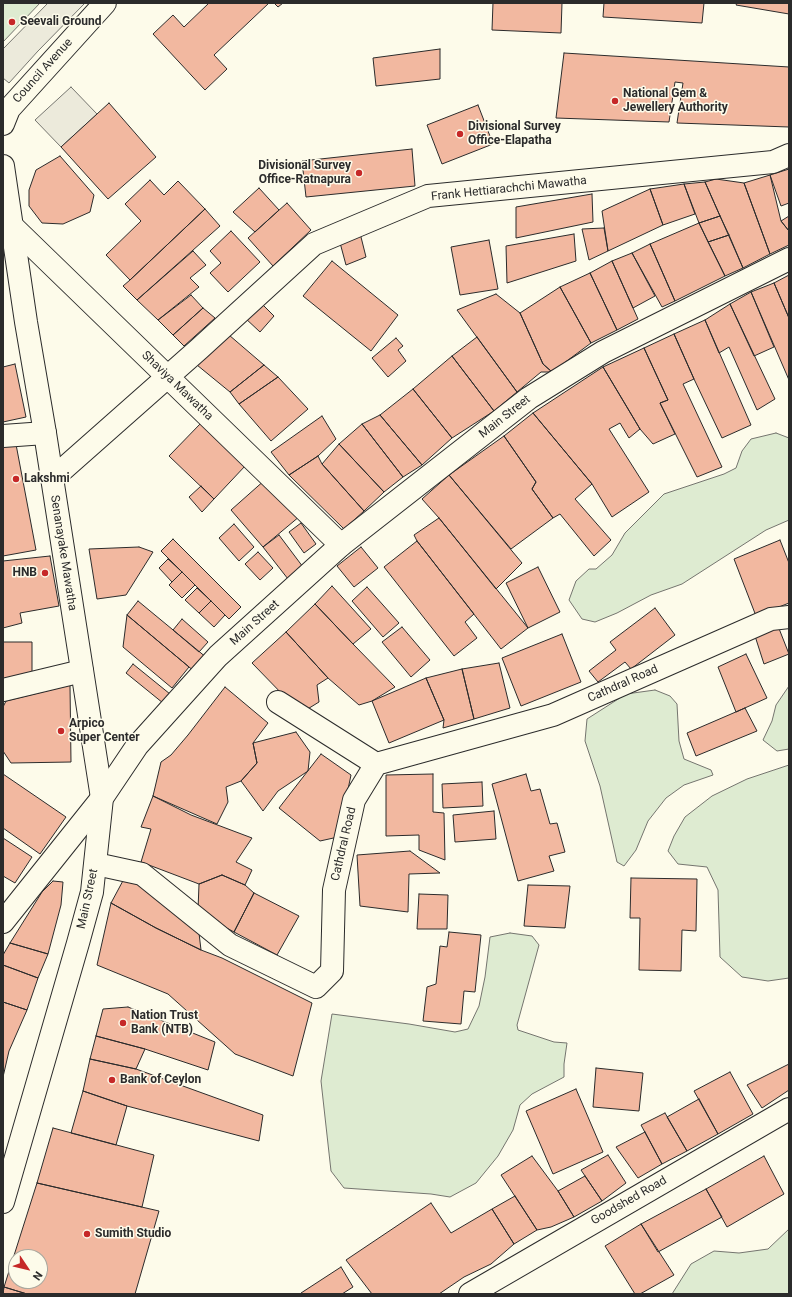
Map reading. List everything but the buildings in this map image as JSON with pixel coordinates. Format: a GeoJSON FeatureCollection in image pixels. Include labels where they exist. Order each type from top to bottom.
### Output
{"type":"FeatureCollection","features":[{"type":"Feature","properties":{"kind":"main road","name":"Council Avenue"},"geometry":{"type":"LineString","coordinates":[[3,124],[8,109],[106,3]]}},
{"type":"Feature","properties":{"kind":"main road","name":"Frank Hettiarachchi Mawatha"},"geometry":{"type":"LineString","coordinates":[[52,479],[199,349],[314,244],[428,196],[773,162],[789,155]]}},
{"type":"Feature","properties":{"kind":"main road","name":"Senanayake Mawatha"},"geometry":{"type":"LineString","coordinates":[[3,166],[26,322],[45,433],[102,798]]}},
{"type":"Feature","properties":{"kind":"main road","name":"Shaviya Mawatha"},"geometry":{"type":"LineString","coordinates":[[12,226],[341,546]]}},
{"type":"Feature","properties":{"kind":"main road","name":"Main Street"},"geometry":{"type":"LineString","coordinates":[[3,1202],[92,892],[102,798],[137,746],[218,656],[341,546],[529,398],[603,352],[789,259]]}},
{"type":"Feature","properties":{"kind":"main road"},"geometry":{"type":"LineString","coordinates":[[3,436],[45,433]]}},
{"type":"Feature","properties":{"kind":"main road","name":"Cathdral Road"},"geometry":{"type":"LineString","coordinates":[[96,864],[142,874],[230,945],[316,987],[332,971],[334,890],[354,800],[376,764],[553,715],[771,619],[789,617]]}},
{"type":"Feature","properties":{"kind":"main road"},"geometry":{"type":"LineString","coordinates":[[3,690],[82,671]]}},
{"type":"Feature","properties":{"kind":"main road"},"geometry":{"type":"LineString","coordinates":[[278,702],[376,764]]}},
{"type":"Feature","properties":{"kind":"main road"},"geometry":{"type":"LineString","coordinates":[[3,922],[102,798]]}},
{"type":"Feature","properties":{"kind":"main road","name":"Goodshed Road"},"geometry":{"type":"LineString","coordinates":[[470,1294],[789,1109]]}},
{"type":"Feature","properties":{"kind":"green space","name":"Seevali Ground"},"geometry":{"type":"Polygon","coordinates":[[[3,3],[40,3],[3,42],[3,3]]]}},
{"type":"Feature","properties":{"kind":"green space"},"geometry":{"type":"Polygon","coordinates":[[[776,433],[789,438],[789,520],[766,530],[682,584],[651,595],[617,613],[595,622],[582,619],[569,600],[576,581],[589,569],[596,569],[612,555],[625,533],[664,494],[724,474],[736,468],[742,451],[751,439],[776,433]]]}},
{"type":"Feature","properties":{"kind":"green space"},"geometry":{"type":"Polygon","coordinates":[[[789,686],[789,749],[777,751],[763,740],[772,721],[776,705],[789,686]]]}},
{"type":"Feature","properties":{"kind":"green space"},"geometry":{"type":"Polygon","coordinates":[[[655,690],[670,696],[677,704],[679,741],[684,759],[711,770],[713,775],[684,785],[666,798],[648,821],[636,850],[624,866],[617,862],[600,786],[585,741],[587,719],[626,694],[655,690]]]}},
{"type":"Feature","properties":{"kind":"green space"},"geometry":{"type":"Polygon","coordinates":[[[789,765],[789,978],[768,981],[742,977],[720,957],[718,890],[707,867],[678,864],[668,851],[674,836],[685,817],[712,796],[747,779],[789,765]]]}},
{"type":"Feature","properties":{"kind":"green space"},"geometry":{"type":"Polygon","coordinates":[[[510,933],[532,936],[539,945],[517,1025],[518,1030],[554,1042],[567,1043],[564,1077],[532,1094],[520,1105],[513,1130],[498,1156],[476,1183],[450,1197],[431,1194],[344,1188],[331,1171],[321,1081],[332,1014],[409,1024],[455,1032],[468,1029],[479,1006],[485,977],[490,937],[510,933]]]}},
{"type":"Feature","properties":{"kind":"green space"},"geometry":{"type":"Polygon","coordinates":[[[789,1229],[789,1294],[672,1294],[691,1264],[714,1251],[739,1253],[768,1249],[789,1229]]]}},
{"type":"Feature","properties":{"kind":"shaded area"},"geometry":{"type":"Polygon","coordinates":[[[48,3],[85,3],[9,83],[3,78],[3,49],[48,3]]]}},
{"type":"Feature","properties":{"kind":"shaded area"},"geometry":{"type":"Polygon","coordinates":[[[71,87],[97,114],[61,147],[35,120],[71,87]]]}},
{"type":"Feature","properties":{"kind":"place","name":"Seevali Ground"},"geometry":{"type":"Point","coordinates":[12,22]}},
{"type":"Feature","properties":{"kind":"place","name":"National Gem & Jewellery Authority"},"geometry":{"type":"Point","coordinates":[615,101]}},
{"type":"Feature","properties":{"kind":"place","name":"Divisional Survey Office-Elapatha"},"geometry":{"type":"Point","coordinates":[460,134]}},
{"type":"Feature","properties":{"kind":"place","name":"Divisional Survey Office-Ratnapura"},"geometry":{"type":"Point","coordinates":[359,173]}},
{"type":"Feature","properties":{"kind":"place","name":"Lakshmi"},"geometry":{"type":"Point","coordinates":[16,479]}},
{"type":"Feature","properties":{"kind":"place","name":"HNB"},"geometry":{"type":"Point","coordinates":[45,573]}},
{"type":"Feature","properties":{"kind":"place","name":"Arpico Super Center"},"geometry":{"type":"Point","coordinates":[61,731]}},
{"type":"Feature","properties":{"kind":"place","name":"Nation Trust Bank (NTB)"},"geometry":{"type":"Point","coordinates":[123,1023]}},
{"type":"Feature","properties":{"kind":"place","name":"Bank of Ceylon"},"geometry":{"type":"Point","coordinates":[112,1080]}},
{"type":"Feature","properties":{"kind":"place","name":"Sumith Studio"},"geometry":{"type":"Point","coordinates":[87,1234]}}]}
